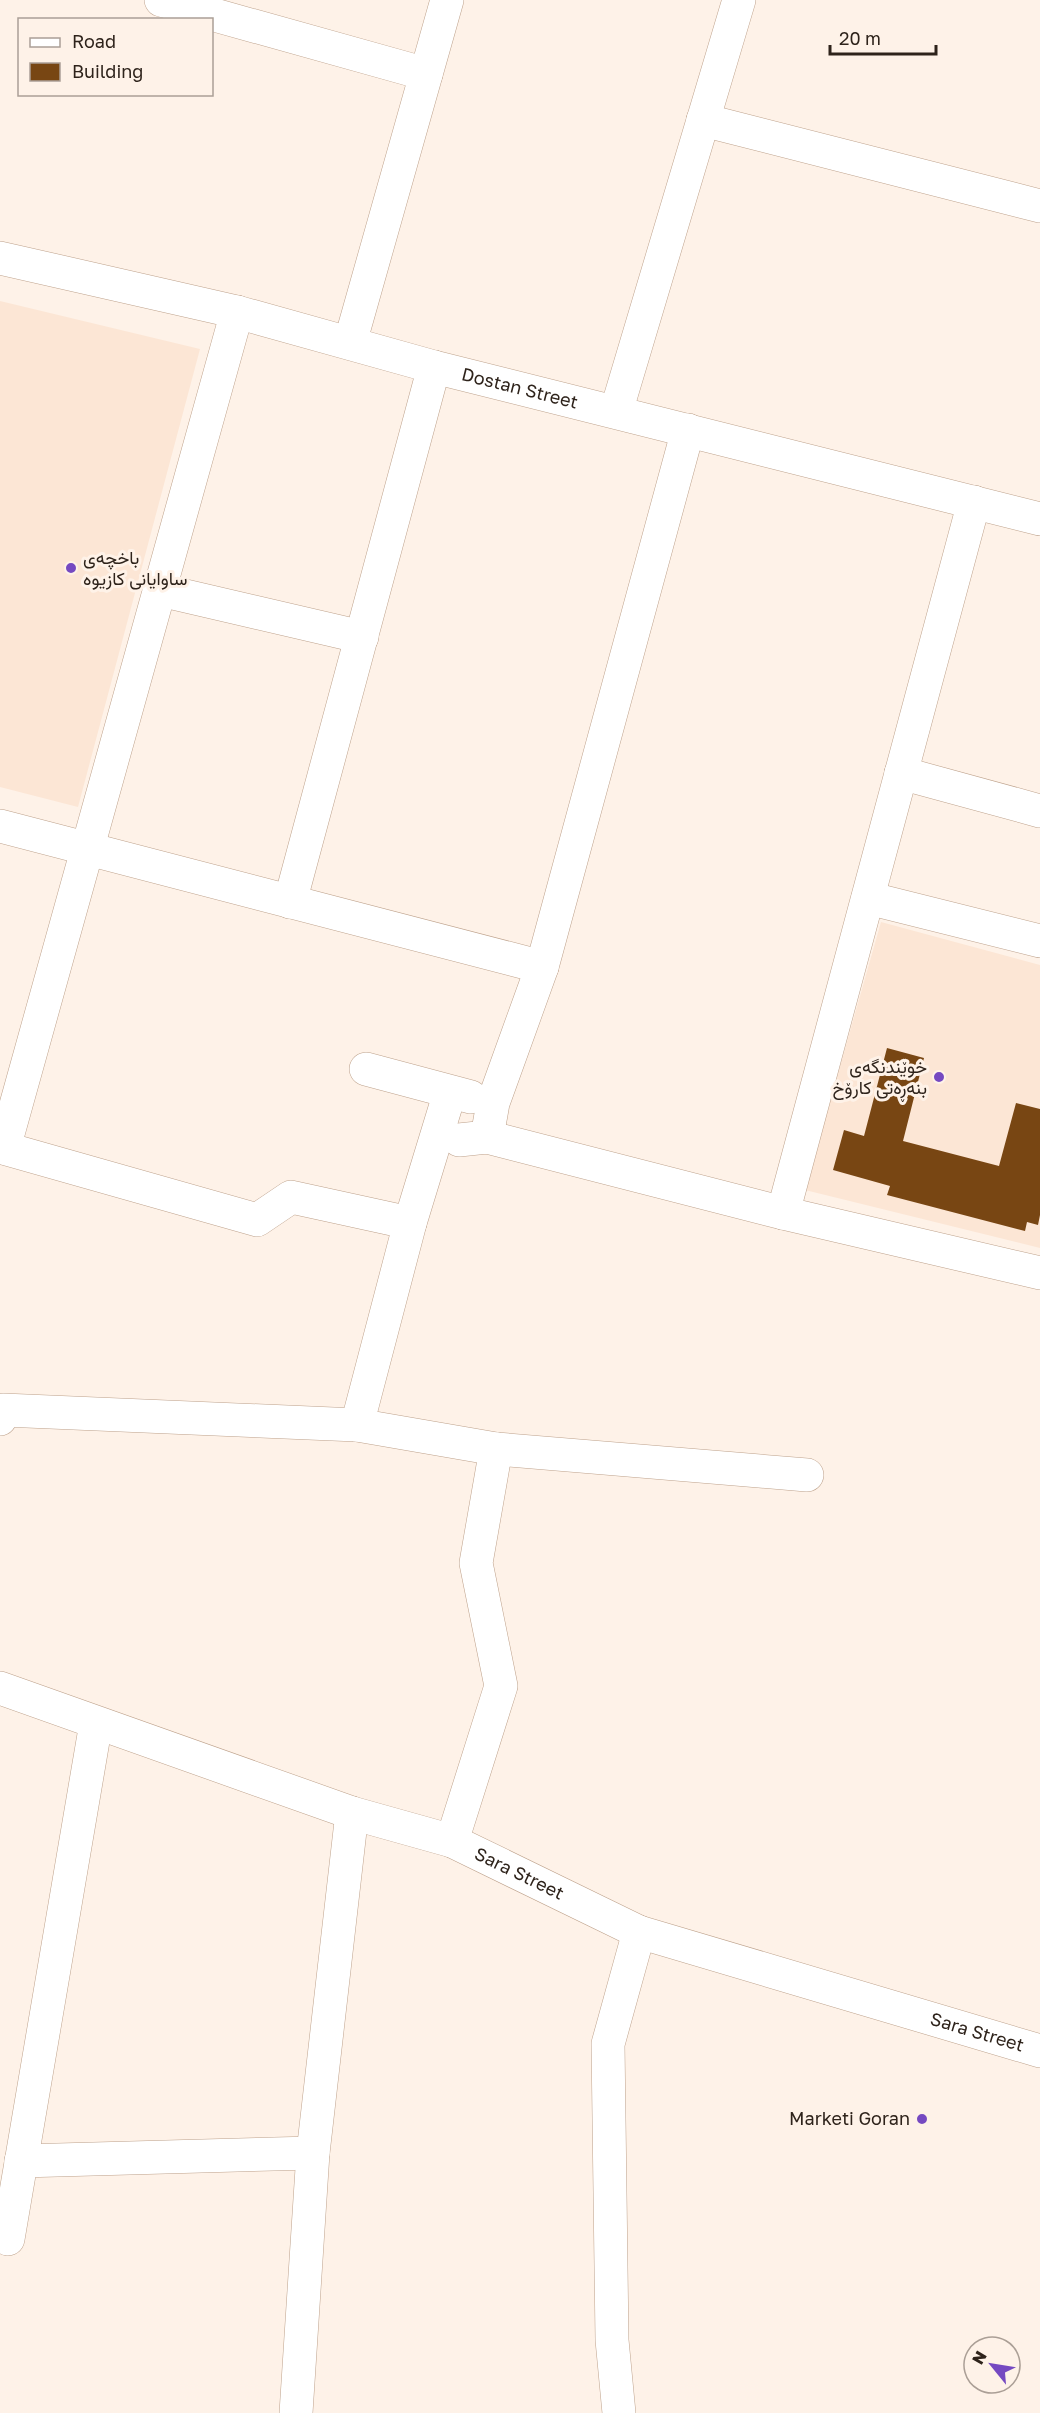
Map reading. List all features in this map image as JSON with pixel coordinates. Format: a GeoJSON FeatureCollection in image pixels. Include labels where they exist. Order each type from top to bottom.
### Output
{"type":"FeatureCollection","features":[{"type":"Feature","properties":{"kind":"street"},"geometry":{"type":"LineString","coordinates":[[161,0],[426,74]]}},
{"type":"Feature","properties":{"kind":"street"},"geometry":{"type":"LineString","coordinates":[[350,343],[447,0]]}},
{"type":"Feature","properties":{"kind":"street"},"geometry":{"type":"LineString","coordinates":[[616,412],[739,0]]}},
{"type":"Feature","properties":{"kind":"street"},"geometry":{"type":"LineString","coordinates":[[703,120],[1040,206]]}},
{"type":"Feature","properties":{"kind":"street","name":"Dostan Street"},"geometry":{"type":"LineString","coordinates":[[0,258],[237,312],[434,367],[1040,519]]}},
{"type":"Feature","properties":{"kind":"street"},"geometry":{"type":"LineString","coordinates":[[237,312],[88,849],[2,1148],[257,1220],[291,1197],[410,1223]]}},
{"type":"Feature","properties":{"kind":"street"},"geometry":{"type":"LineString","coordinates":[[290,902],[434,367]]}},
{"type":"Feature","properties":{"kind":"street"},"geometry":{"type":"LineString","coordinates":[[688,430],[542,967],[493,1103],[473,1138],[1040,1273]]}},
{"type":"Feature","properties":{"kind":"street"},"geometry":{"type":"LineString","coordinates":[[783,1213],[974,502]]}},
{"type":"Feature","properties":{"kind":"street"},"geometry":{"type":"LineString","coordinates":[[159,590],[362,637]]}},
{"type":"Feature","properties":{"kind":"street"},"geometry":{"type":"LineString","coordinates":[[901,773],[1040,811]]}},
{"type":"Feature","properties":{"kind":"street"},"geometry":{"type":"LineString","coordinates":[[0,826],[542,967]]}},
{"type":"Feature","properties":{"kind":"street"},"geometry":{"type":"LineString","coordinates":[[868,898],[1040,941]]}},
{"type":"Feature","properties":{"kind":"street"},"geometry":{"type":"LineString","coordinates":[[366,1069],[493,1103]]}},
{"type":"Feature","properties":{"kind":"street"},"geometry":{"type":"LineString","coordinates":[[357,1425],[410,1223],[450,1092]]}},
{"type":"Feature","properties":{"kind":"street"},"geometry":{"type":"LineString","coordinates":[[1,1413],[357,1425],[496,1449],[807,1475]]}},
{"type":"Feature","properties":{"kind":"street"},"geometry":{"type":"LineString","coordinates":[[452,1841],[501,1686],[476,1563],[496,1449]]}},
{"type":"Feature","properties":{"kind":"street","name":"Sara Street"},"geometry":{"type":"LineString","coordinates":[[0,1688],[352,1813],[452,1841],[639,1932],[1040,2051]]}},
{"type":"Feature","properties":{"kind":"street"},"geometry":{"type":"LineString","coordinates":[[8,2239],[96,1724]]}},
{"type":"Feature","properties":{"kind":"street"},"geometry":{"type":"LineString","coordinates":[[296,2413],[313,2153],[352,1813]]}},
{"type":"Feature","properties":{"kind":"street"},"geometry":{"type":"LineString","coordinates":[[619,2413],[612,2340],[608,2044],[639,1932]]}},
{"type":"Feature","properties":{"kind":"street"},"geometry":{"type":"LineString","coordinates":[[21,2161],[313,2153]]}},
{"type":"Feature","properties":{"kind":"shaded area","name":"باخچەی ساوایانی کازیوە"},"geometry":{"type":"Polygon","coordinates":[[[0,301],[200,349],[78,807],[0,787],[0,301]]]}},
{"type":"Feature","properties":{"kind":"shaded area","name":"خوێندنگەی بنەڕەتی کارۆخ"},"geometry":{"type":"Polygon","coordinates":[[[881,922],[1040,965],[1040,1248],[805,1190],[881,922]]]}},
{"type":"Feature","properties":{"kind":"building"},"geometry":{"type":"Polygon","coordinates":[[[887,1048],[924,1058],[903,1141],[999,1166],[1016,1103],[1040,1109],[1040,1215],[1038,1225],[1027,1222],[1025,1231],[887,1195],[890,1186],[833,1170],[844,1130],[864,1136],[887,1048]]]}},
{"type":"Feature","properties":{"kind":"place","name":"باخچەی ساوایانی کازیوە"},"geometry":{"type":"Point","coordinates":[71,568]}},
{"type":"Feature","properties":{"kind":"place","name":"خوێندنگەی بنەڕەتی کارۆخ"},"geometry":{"type":"Point","coordinates":[939,1077]}},
{"type":"Feature","properties":{"kind":"place","name":"Marketi Goran"},"geometry":{"type":"Point","coordinates":[922,2119]}}]}
